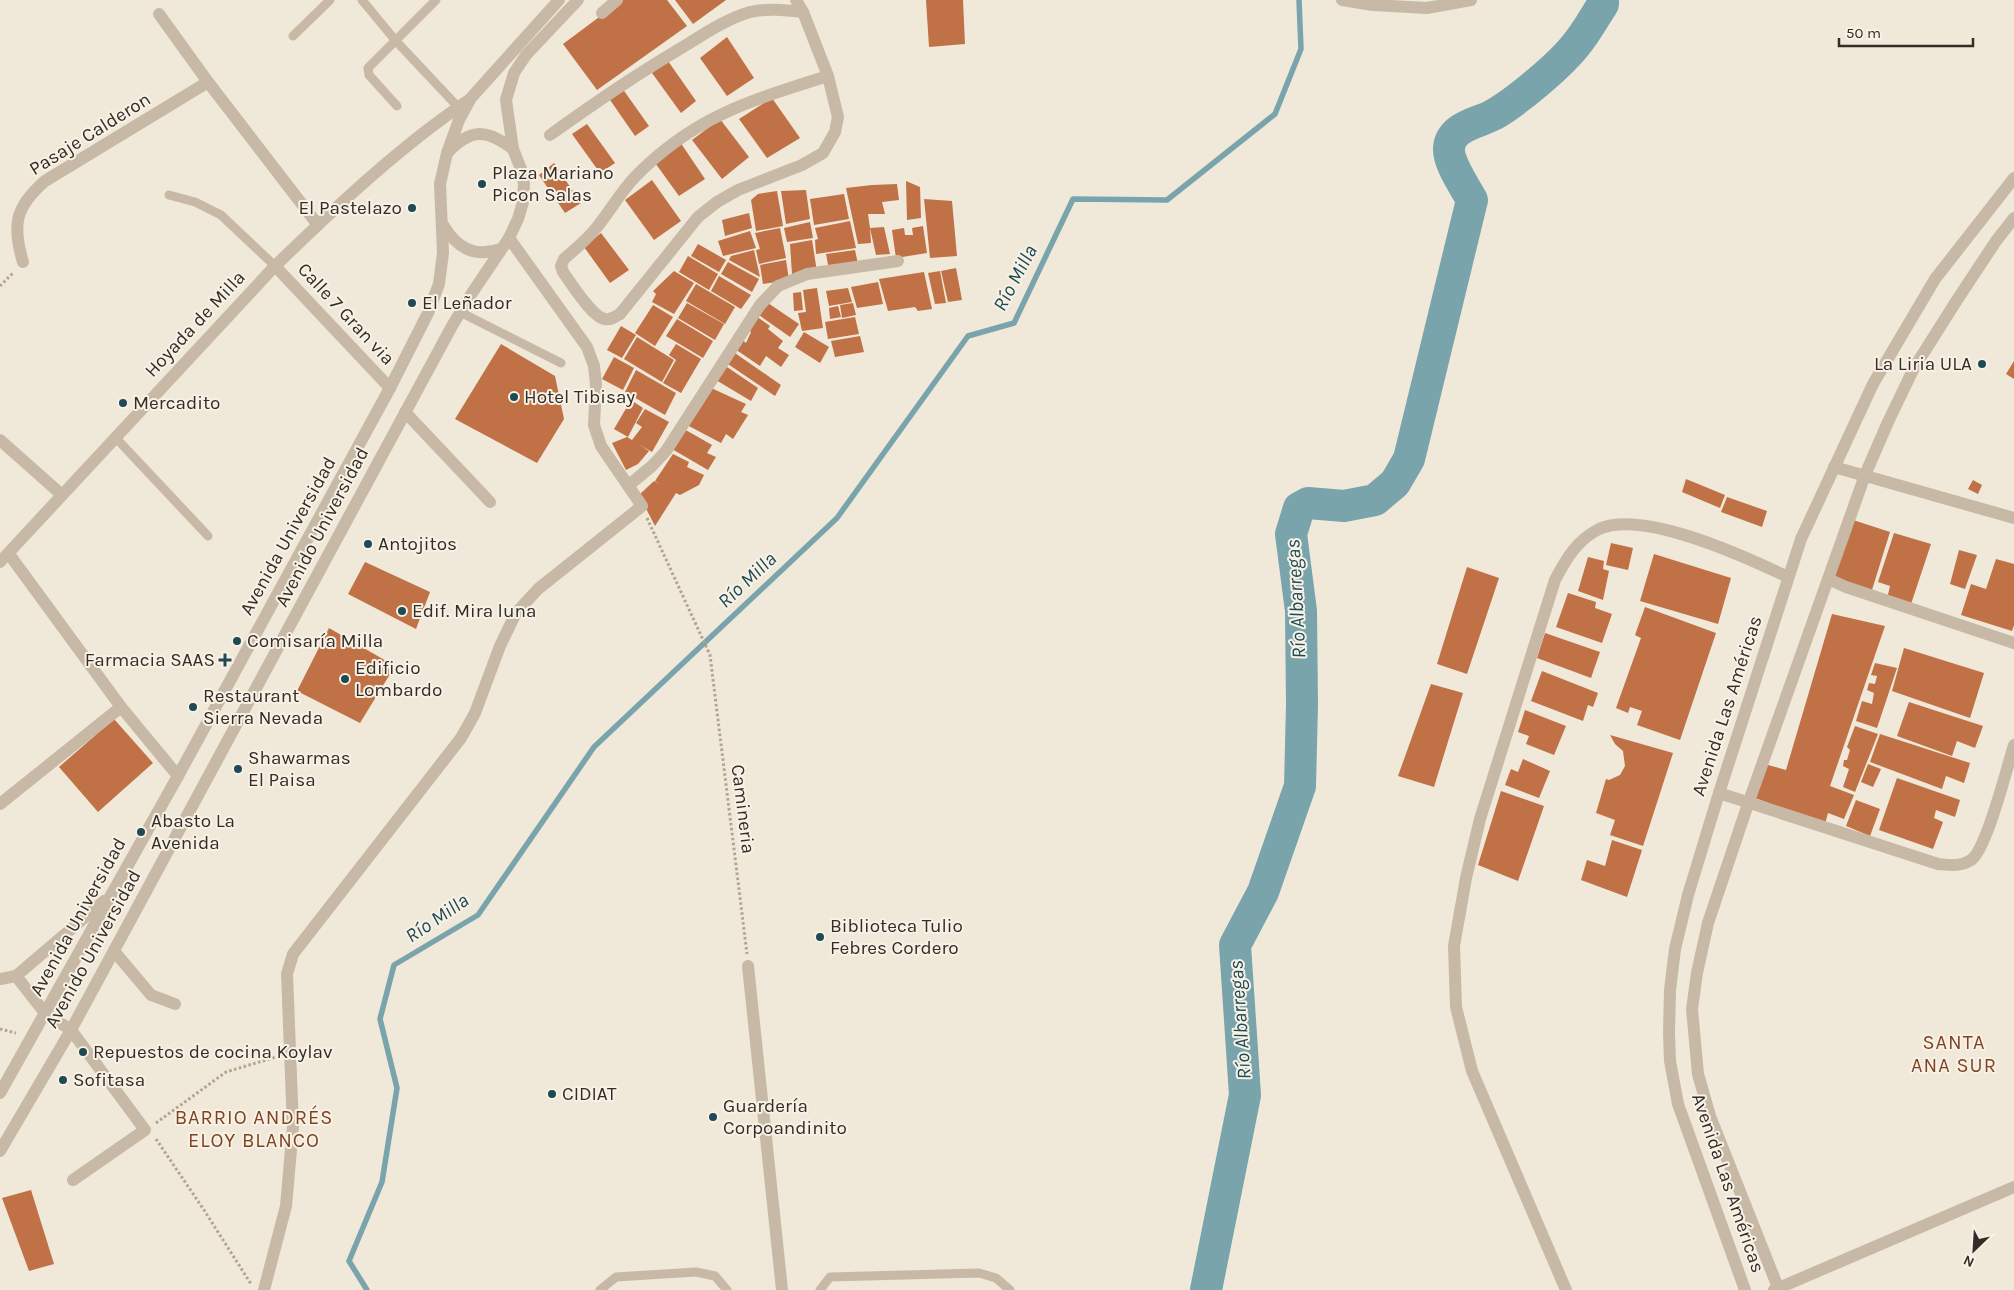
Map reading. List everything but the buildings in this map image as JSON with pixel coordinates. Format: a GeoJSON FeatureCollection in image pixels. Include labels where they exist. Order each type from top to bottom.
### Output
{"type":"FeatureCollection","features":[{"type":"Feature","properties":{"kind":"street"},"geometry":{"type":"LineString","coordinates":[[501,249],[489,253],[475,251],[462,246],[452,239],[441,222],[440,184],[447,153],[459,120],[471,98],[559,0]]}},
{"type":"Feature","properties":{"kind":"street","name":"Avenido Universidad"},"geometry":{"type":"LineString","coordinates":[[0,1151],[114,951],[460,312],[509,238],[518,219],[523,202],[524,184],[521,169],[513,149],[506,100],[514,73],[526,56],[578,0]]}},
{"type":"Feature","properties":{"kind":"street"},"geometry":{"type":"LineString","coordinates":[[602,13],[617,0]]}},
{"type":"Feature","properties":{"kind":"street"},"geometry":{"type":"LineString","coordinates":[[796,0],[803,12],[828,76],[838,117],[835,132],[823,153],[802,165],[738,190],[717,202],[698,217],[620,314],[612,319],[603,319],[594,313],[563,272],[561,266],[564,259],[596,228],[632,180],[654,158],[680,137],[707,121],[769,95],[828,76]]}},
{"type":"Feature","properties":{"kind":"street"},"geometry":{"type":"LineString","coordinates":[[803,12],[810,0]]}},
{"type":"Feature","properties":{"kind":"street"},"geometry":{"type":"LineString","coordinates":[[1342,0],[1372,6],[1428,8],[1470,0]]}},
{"type":"Feature","properties":{"kind":"street"},"geometry":{"type":"LineString","coordinates":[[550,135],[631,78],[708,31],[749,13],[767,9],[803,12]]}},
{"type":"Feature","properties":{"kind":"street"},"geometry":{"type":"LineString","coordinates":[[159,14],[208,82],[318,225]]}},
{"type":"Feature","properties":{"kind":"street","name":"Pasaje Calderon"},"geometry":{"type":"LineString","coordinates":[[23,262],[17,242],[17,224],[21,210],[30,194],[45,181],[208,82]]}},
{"type":"Feature","properties":{"kind":"street","name":"Hoyada de Milla"},"geometry":{"type":"LineString","coordinates":[[4,558],[275,266],[318,225],[431,126],[471,98]]}},
{"type":"Feature","properties":{"kind":"street"},"geometry":{"type":"LineString","coordinates":[[447,153],[459,140],[469,135],[477,134],[500,139],[513,149]]}},
{"type":"Feature","properties":{"kind":"street","name":"Avenida Las Américas"},"geometry":{"type":"LineString","coordinates":[[1745,1290],[1687,1132],[1678,1104],[1670,1061],[1670,990],[1675,949],[1688,895],[1801,539],[1873,384],[1935,279],[2014,178]]}},
{"type":"Feature","properties":{"kind":"street","name":"Avenida Las Américas"},"geometry":{"type":"LineString","coordinates":[[1777,1289],[1710,1116],[1698,1074],[1692,1009],[1698,965],[1708,923],[1748,804],[1865,475],[1914,368],[1956,300],[2014,218]]}},
{"type":"Feature","properties":{"kind":"street","name":"Avenida Universidad"},"geometry":{"type":"LineString","coordinates":[[0,1093],[178,776],[390,388],[428,313],[439,284],[443,253],[441,222]]}},
{"type":"Feature","properties":{"kind":"street"},"geometry":{"type":"LineString","coordinates":[[264,1290],[286,1206],[293,1127],[287,974],[296,948],[461,738],[475,713],[500,646],[516,613],[538,589],[642,506],[601,446],[594,425],[596,384],[594,366],[587,348],[509,238]]}},
{"type":"Feature","properties":{"kind":"street"},"geometry":{"type":"LineString","coordinates":[[628,485],[652,466],[666,451],[760,305],[778,286],[807,274],[898,261]]}},
{"type":"Feature","properties":{"kind":"street","name":"Calle 7 Gran via"},"geometry":{"type":"LineString","coordinates":[[275,266],[390,388]]}},
{"type":"Feature","properties":{"kind":"street"},"geometry":{"type":"LineString","coordinates":[[406,412],[490,502]]}},
{"type":"Feature","properties":{"kind":"street"},"geometry":{"type":"LineString","coordinates":[[0,440],[62,496]]}},
{"type":"Feature","properties":{"kind":"street"},"geometry":{"type":"LineString","coordinates":[[1834,467],[2014,518]]}},
{"type":"Feature","properties":{"kind":"street"},"geometry":{"type":"LineString","coordinates":[[1566,1290],[1472,1072],[1456,1007],[1454,946],[1466,878],[1480,819],[1555,580],[1566,559],[1583,539],[1601,528],[1626,524],[1655,527],[1691,536],[1788,576]]}},
{"type":"Feature","properties":{"kind":"street"},"geometry":{"type":"LineString","coordinates":[[4,558],[121,707],[178,776]]}},
{"type":"Feature","properties":{"kind":"street"},"geometry":{"type":"LineString","coordinates":[[1828,579],[1846,587],[2014,643]]}},
{"type":"Feature","properties":{"kind":"street"},"geometry":{"type":"LineString","coordinates":[[0,804],[121,707]]}},
{"type":"Feature","properties":{"kind":"street"},"geometry":{"type":"LineString","coordinates":[[1719,793],[1748,804],[1938,864],[1958,866],[1973,859],[1983,844],[2014,745]]}},
{"type":"Feature","properties":{"kind":"street"},"geometry":{"type":"LineString","coordinates":[[0,979],[16,976],[112,895]]}},
{"type":"Feature","properties":{"kind":"street"},"geometry":{"type":"LineString","coordinates":[[114,951],[152,995],[175,1004]]}},
{"type":"Feature","properties":{"kind":"street"},"geometry":{"type":"LineString","coordinates":[[748,966],[782,1290]]}},
{"type":"Feature","properties":{"kind":"street"},"geometry":{"type":"LineString","coordinates":[[16,976],[45,1013],[70,1030],[145,1130],[73,1180]]}},
{"type":"Feature","properties":{"kind":"street"},"geometry":{"type":"LineString","coordinates":[[1777,1289],[2014,1187]]}},
{"type":"Feature","properties":{"kind":"lane"},"geometry":{"type":"LineString","coordinates":[[293,36],[330,0]]}},
{"type":"Feature","properties":{"kind":"lane"},"geometry":{"type":"LineString","coordinates":[[362,0],[395,40],[458,107]]}},
{"type":"Feature","properties":{"kind":"lane"},"geometry":{"type":"LineString","coordinates":[[397,106],[368,72],[370,63],[436,0]]}},
{"type":"Feature","properties":{"kind":"lane"},"geometry":{"type":"LineString","coordinates":[[169,195],[195,202],[221,215],[275,266]]}},
{"type":"Feature","properties":{"kind":"lane"},"geometry":{"type":"LineString","coordinates":[[460,312],[561,363]]}},
{"type":"Feature","properties":{"kind":"lane"},"geometry":{"type":"LineString","coordinates":[[115,437],[208,536]]}},
{"type":"Feature","properties":{"kind":"lane"},"geometry":{"type":"LineString","coordinates":[[600,1290],[616,1277],[696,1272],[715,1276],[727,1290]]}},
{"type":"Feature","properties":{"kind":"lane"},"geometry":{"type":"LineString","coordinates":[[820,1290],[830,1277],[979,1273],[996,1278],[1010,1290]]}},
{"type":"Feature","properties":{"kind":"path"},"geometry":{"type":"LineString","coordinates":[[0,286],[23,262]]}},
{"type":"Feature","properties":{"kind":"path","name":"Camineria"},"geometry":{"type":"LineString","coordinates":[[642,506],[710,655],[748,966]]}},
{"type":"Feature","properties":{"kind":"path"},"geometry":{"type":"LineString","coordinates":[[255,1290],[158,1141],[145,1130],[226,1072],[289,1054]]}},
{"type":"Feature","properties":{"kind":"waterway","name":"Río Milla"},"geometry":{"type":"LineString","coordinates":[[367,1290],[349,1261],[382,1182],[397,1088],[380,1019],[394,965],[478,915],[594,747],[837,518],[968,336],[1014,323],[1073,199],[1167,200],[1275,114],[1301,49],[1299,0]]}},
{"type":"Feature","properties":{"kind":"waterway","name":"Río Albarregas"},"geometry":{"type":"LineString","coordinates":[[1206,1290],[1245,1095],[1235,945],[1263,892],[1300,786],[1302,704],[1301,611],[1291,534],[1299,508],[1308,503],[1344,506],[1375,500],[1395,483],[1409,459],[1472,200],[1451,161],[1449,154],[1451,141],[1460,130],[1493,115],[1548,74],[1579,41],[1603,4],[1603,0]]}},
{"type":"Feature","properties":{"kind":"place","name":"Plaza Mariano Picon Salas"},"geometry":{"type":"Point","coordinates":[482,184]}},
{"type":"Feature","properties":{"kind":"place","name":"El Pastelazo"},"geometry":{"type":"Point","coordinates":[412,208]}},
{"type":"Feature","properties":{"kind":"place","name":"El Leñador"},"geometry":{"type":"Point","coordinates":[412,303]}},
{"type":"Feature","properties":{"kind":"place","name":"La Liria ULA"},"geometry":{"type":"Point","coordinates":[1982,364]}},
{"type":"Feature","properties":{"kind":"place","name":"Hotel Tibisay"},"geometry":{"type":"Point","coordinates":[514,397]}},
{"type":"Feature","properties":{"kind":"place","name":"Mercadito"},"geometry":{"type":"Point","coordinates":[123,403]}},
{"type":"Feature","properties":{"kind":"place","name":"Antojitos"},"geometry":{"type":"Point","coordinates":[368,544]}},
{"type":"Feature","properties":{"kind":"place","name":"Edif. Mira luna"},"geometry":{"type":"Point","coordinates":[402,611]}},
{"type":"Feature","properties":{"kind":"place","name":"Comisaría Milla"},"geometry":{"type":"Point","coordinates":[237,641]}},
{"type":"Feature","properties":{"kind":"place","name":"Farmacia SAAS"},"geometry":{"type":"Point","coordinates":[225,660]}},
{"type":"Feature","properties":{"kind":"place","name":"Edificio Lombardo"},"geometry":{"type":"Point","coordinates":[345,679]}},
{"type":"Feature","properties":{"kind":"place","name":"Restaurant Sierra Nevada"},"geometry":{"type":"Point","coordinates":[193,707]}},
{"type":"Feature","properties":{"kind":"place","name":"Shawarmas El Paisa"},"geometry":{"type":"Point","coordinates":[238,769]}},
{"type":"Feature","properties":{"kind":"place","name":"Abasto La Avenida"},"geometry":{"type":"Point","coordinates":[141,832]}},
{"type":"Feature","properties":{"kind":"place","name":"Biblioteca Tulio Febres Cordero"},"geometry":{"type":"Point","coordinates":[820,937]}},
{"type":"Feature","properties":{"kind":"place","name":"Repuestos de cocina Koylav"},"geometry":{"type":"Point","coordinates":[83,1052]}},
{"type":"Feature","properties":{"kind":"place","name":"Sofitasa"},"geometry":{"type":"Point","coordinates":[63,1080]}},
{"type":"Feature","properties":{"kind":"place","name":"CIDIAT"},"geometry":{"type":"Point","coordinates":[552,1094]}},
{"type":"Feature","properties":{"kind":"place","name":"Guardería Corpoandinito"},"geometry":{"type":"Point","coordinates":[713,1117]}},
{"type":"Feature","properties":{"kind":"district","name":"SANTA ANA SUR"},"geometry":{"type":"Point","coordinates":[1954,1054]}},
{"type":"Feature","properties":{"kind":"district","name":"BARRIO ANDRÉS ELOY BLANCO"},"geometry":{"type":"Point","coordinates":[254,1128]}}]}
